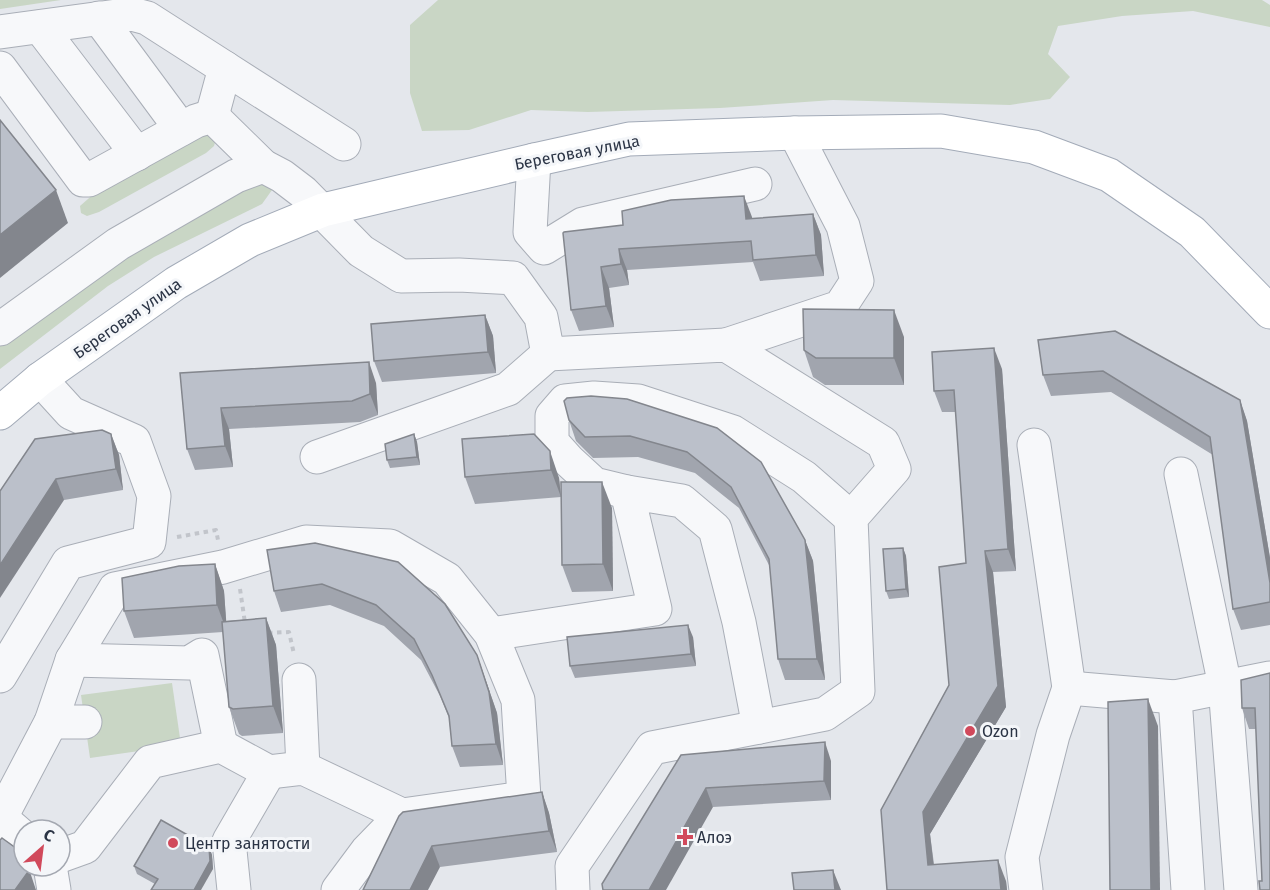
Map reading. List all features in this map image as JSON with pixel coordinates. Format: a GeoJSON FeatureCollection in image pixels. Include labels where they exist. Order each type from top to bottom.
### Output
{"type":"FeatureCollection","features":[{"type":"Feature","properties":{"kind":"main road","name":"Береговая улица"},"geometry":{"type":"LineString","coordinates":[[0,413],[40,378],[177,283],[250,240],[323,210],[629,139],[941,131],[1034,147],[1109,175],[1192,232],[1270,312]]}},
{"type":"Feature","properties":{"kind":"lane"},"geometry":{"type":"LineString","coordinates":[[0,32],[132,14],[147,18],[344,144]]}},
{"type":"Feature","properties":{"kind":"lane"},"geometry":{"type":"LineString","coordinates":[[99,18],[181,129]]}},
{"type":"Feature","properties":{"kind":"lane"},"geometry":{"type":"LineString","coordinates":[[40,27],[137,154]]}},
{"type":"Feature","properties":{"kind":"lane"},"geometry":{"type":"LineString","coordinates":[[0,68],[83,180],[89,180],[196,121],[213,116]]}},
{"type":"Feature","properties":{"kind":"lane"},"geometry":{"type":"LineString","coordinates":[[213,116],[225,68]]}},
{"type":"Feature","properties":{"kind":"lane"},"geometry":{"type":"LineString","coordinates":[[213,116],[262,166],[282,176],[323,210],[361,251],[401,276],[459,275],[513,278],[541,317],[548,354]]}},
{"type":"Feature","properties":{"kind":"lane"},"geometry":{"type":"LineString","coordinates":[[316,457],[508,389],[548,354],[726,345],[840,307],[857,281],[843,226],[795,133]]}},
{"type":"Feature","properties":{"kind":"lane"},"geometry":{"type":"LineString","coordinates":[[534,160],[530,232],[544,248],[583,224],[755,184]]}},
{"type":"Feature","properties":{"kind":"lane"},"geometry":{"type":"LineString","coordinates":[[0,329],[118,244],[236,176],[262,166]]}},
{"type":"Feature","properties":{"kind":"lane"},"geometry":{"type":"LineString","coordinates":[[573,890],[572,866],[652,748],[825,714],[858,691],[851,518],[894,469],[883,443],[726,345]]}},
{"type":"Feature","properties":{"kind":"lane"},"geometry":{"type":"LineString","coordinates":[[0,676],[68,563],[149,542],[154,496],[134,441],[71,413],[40,378]]}},
{"type":"Feature","properties":{"kind":"lane"},"geometry":{"type":"LineString","coordinates":[[759,727],[739,622],[716,529],[682,501],[594,484],[568,461],[552,442],[552,416],[565,401],[594,398],[638,401],[734,432],[804,477],[851,518]]}},
{"type":"Feature","properties":{"kind":"lane"},"geometry":{"type":"LineString","coordinates":[[1026,890],[1022,857],[1053,735],[1069,688],[1034,445]]}},
{"type":"Feature","properties":{"kind":"lane"},"geometry":{"type":"LineString","coordinates":[[1181,474],[1225,686],[1241,890]]}},
{"type":"Feature","properties":{"kind":"lane"},"geometry":{"type":"LineString","coordinates":[[491,634],[655,609],[627,492]]}},
{"type":"Feature","properties":{"kind":"lane"},"geometry":{"type":"LineString","coordinates":[[8,825],[51,722],[72,660],[115,589],[223,567],[306,542],[390,546],[447,579],[491,634],[518,700],[524,798],[402,815],[303,768],[269,772],[221,746],[150,762],[85,847],[72,852]]}},
{"type":"Feature","properties":{"kind":"lane"},"geometry":{"type":"LineString","coordinates":[[72,660],[189,663],[202,655],[221,746]]}},
{"type":"Feature","properties":{"kind":"lane"},"geometry":{"type":"LineString","coordinates":[[1069,688],[1175,697],[1270,678]]}},
{"type":"Feature","properties":{"kind":"lane"},"geometry":{"type":"LineString","coordinates":[[299,680],[303,768]]}},
{"type":"Feature","properties":{"kind":"lane"},"geometry":{"type":"LineString","coordinates":[[1175,697],[1188,890]]}},
{"type":"Feature","properties":{"kind":"lane"},"geometry":{"type":"LineString","coordinates":[[51,722],[85,722]]}},
{"type":"Feature","properties":{"kind":"lane"},"geometry":{"type":"LineString","coordinates":[[234,890],[229,842],[269,772]]}},
{"type":"Feature","properties":{"kind":"lane"},"geometry":{"type":"LineString","coordinates":[[338,890],[367,851],[402,815]]}},
{"type":"Feature","properties":{"kind":"path"},"geometry":{"type":"LineString","coordinates":[[149,542],[216,530]]}},
{"type":"Feature","properties":{"kind":"path"},"geometry":{"type":"LineString","coordinates":[[240,589],[245,626]]}},
{"type":"Feature","properties":{"kind":"path"},"geometry":{"type":"LineString","coordinates":[[257,634],[290,632],[299,680]]}},
{"type":"Feature","properties":{"kind":"green space"},"geometry":{"type":"Polygon","coordinates":[[[0,0],[61,0],[0,9],[0,0]]]}},
{"type":"Feature","properties":{"kind":"green space"},"geometry":{"type":"Polygon","coordinates":[[[438,0],[1262,0],[1270,5],[1270,27],[1193,11],[1122,16],[1058,26],[1048,54],[1070,77],[1050,99],[1010,105],[833,100],[720,108],[588,112],[531,110],[469,130],[422,131],[410,93],[410,25],[438,0]]]}},
{"type":"Feature","properties":{"kind":"green space"},"geometry":{"type":"Polygon","coordinates":[[[212,134],[216,139],[214,146],[206,153],[99,212],[87,216],[81,213],[80,206],[96,192],[192,138],[212,134]]]}},
{"type":"Feature","properties":{"kind":"green space"},"geometry":{"type":"Polygon","coordinates":[[[252,180],[268,183],[272,190],[262,204],[154,257],[108,286],[0,369],[0,339],[38,311],[252,180]]]}},
{"type":"Feature","properties":{"kind":"green space"},"geometry":{"type":"Polygon","coordinates":[[[172,683],[181,745],[90,758],[81,695],[172,683]]]}},
{"type":"Feature","properties":{"kind":"building"},"geometry":{"type":"Polygon","coordinates":[[[0,120],[56,190],[0,235],[0,120]]]}},
{"type":"Feature","properties":{"kind":"building"},"geometry":{"type":"Polygon","coordinates":[[[744,196],[746,219],[813,214],[816,255],[753,260],[751,241],[619,249],[621,264],[601,267],[606,306],[571,310],[564,232],[623,225],[622,211],[671,200],[744,196]]]}},
{"type":"Feature","properties":{"kind":"building"},"geometry":{"type":"Polygon","coordinates":[[[803,309],[894,310],[894,358],[816,358],[804,350],[803,309]]]}},
{"type":"Feature","properties":{"kind":"building"},"geometry":{"type":"Polygon","coordinates":[[[485,315],[488,352],[374,361],[371,324],[485,315]]]}},
{"type":"Feature","properties":{"kind":"building"},"geometry":{"type":"Polygon","coordinates":[[[1115,331],[1240,400],[1270,583],[1270,602],[1233,609],[1210,437],[1103,371],[1043,375],[1038,340],[1115,331]]]}},
{"type":"Feature","properties":{"kind":"building"},"geometry":{"type":"Polygon","coordinates":[[[994,348],[1008,549],[985,551],[998,686],[923,812],[928,865],[998,860],[1001,890],[887,890],[881,810],[949,685],[939,567],[966,563],[954,390],[934,391],[932,352],[994,348]]]}},
{"type":"Feature","properties":{"kind":"building"},"geometry":{"type":"Polygon","coordinates":[[[369,362],[370,394],[352,401],[221,408],[225,446],[187,449],[180,373],[369,362]]]}},
{"type":"Feature","properties":{"kind":"building"},"geometry":{"type":"Polygon","coordinates":[[[591,396],[627,399],[717,428],[761,462],[805,540],[817,659],[778,659],[769,559],[731,487],[687,452],[630,436],[585,437],[569,420],[564,401],[567,398],[591,396]]]}},
{"type":"Feature","properties":{"kind":"building"},"geometry":{"type":"Polygon","coordinates":[[[102,430],[111,434],[116,469],[56,479],[0,565],[0,491],[35,439],[102,430]]]}},
{"type":"Feature","properties":{"kind":"building"},"geometry":{"type":"Polygon","coordinates":[[[414,434],[417,457],[387,460],[385,444],[414,434]]]}},
{"type":"Feature","properties":{"kind":"building"},"geometry":{"type":"Polygon","coordinates":[[[534,434],[550,451],[551,470],[465,477],[462,439],[534,434]]]}},
{"type":"Feature","properties":{"kind":"building"},"geometry":{"type":"Polygon","coordinates":[[[561,482],[602,482],[603,564],[562,565],[561,482]]]}},
{"type":"Feature","properties":{"kind":"building"},"geometry":{"type":"Polygon","coordinates":[[[315,543],[398,562],[445,604],[477,655],[489,692],[496,744],[452,746],[449,716],[414,639],[376,605],[322,584],[274,591],[267,550],[315,543]]]}},
{"type":"Feature","properties":{"kind":"building"},"geometry":{"type":"Polygon","coordinates":[[[903,548],[906,589],[886,591],[883,549],[903,548]]]}},
{"type":"Feature","properties":{"kind":"building"},"geometry":{"type":"Polygon","coordinates":[[[215,564],[217,605],[124,611],[122,578],[179,566],[215,564]]]}},
{"type":"Feature","properties":{"kind":"building"},"geometry":{"type":"Polygon","coordinates":[[[266,618],[273,706],[233,709],[229,707],[222,622],[266,618]]]}},
{"type":"Feature","properties":{"kind":"building"},"geometry":{"type":"Polygon","coordinates":[[[688,625],[691,654],[570,666],[567,637],[688,625]]]}},
{"type":"Feature","properties":{"kind":"building"},"geometry":{"type":"Polygon","coordinates":[[[1270,673],[1270,890],[1260,890],[1259,881],[1262,881],[1255,708],[1242,708],[1241,680],[1270,673]]]}},
{"type":"Feature","properties":{"kind":"building"},"geometry":{"type":"Polygon","coordinates":[[[1148,699],[1151,890],[1110,890],[1108,702],[1148,699]]]}},
{"type":"Feature","properties":{"kind":"building"},"geometry":{"type":"Polygon","coordinates":[[[825,742],[824,781],[706,788],[649,890],[603,890],[602,884],[681,755],[825,742]]]}},
{"type":"Feature","properties":{"kind":"building"},"geometry":{"type":"Polygon","coordinates":[[[542,792],[549,831],[432,846],[410,890],[363,890],[403,812],[542,792]]]}},
{"type":"Feature","properties":{"kind":"building","name":"Центр занятости"},"geometry":{"type":"Polygon","coordinates":[[[161,820],[209,847],[210,861],[194,890],[151,890],[158,879],[134,866],[161,820]]]}},
{"type":"Feature","properties":{"kind":"building"},"geometry":{"type":"Polygon","coordinates":[[[2,838],[12,845],[12,878],[24,878],[15,890],[0,890],[0,840],[2,838]]]}},
{"type":"Feature","properties":{"kind":"building"},"geometry":{"type":"Polygon","coordinates":[[[833,870],[835,890],[794,890],[792,873],[833,870]]]}},
{"type":"Feature","properties":{"kind":"place","name":"Ozon"},"geometry":{"type":"Point","coordinates":[970,731]}},
{"type":"Feature","properties":{"kind":"place","name":"Алоэ"},"geometry":{"type":"Point","coordinates":[685,837]}},
{"type":"Feature","properties":{"kind":"place","name":"Центр занятости"},"geometry":{"type":"Point","coordinates":[173,843]}}]}
